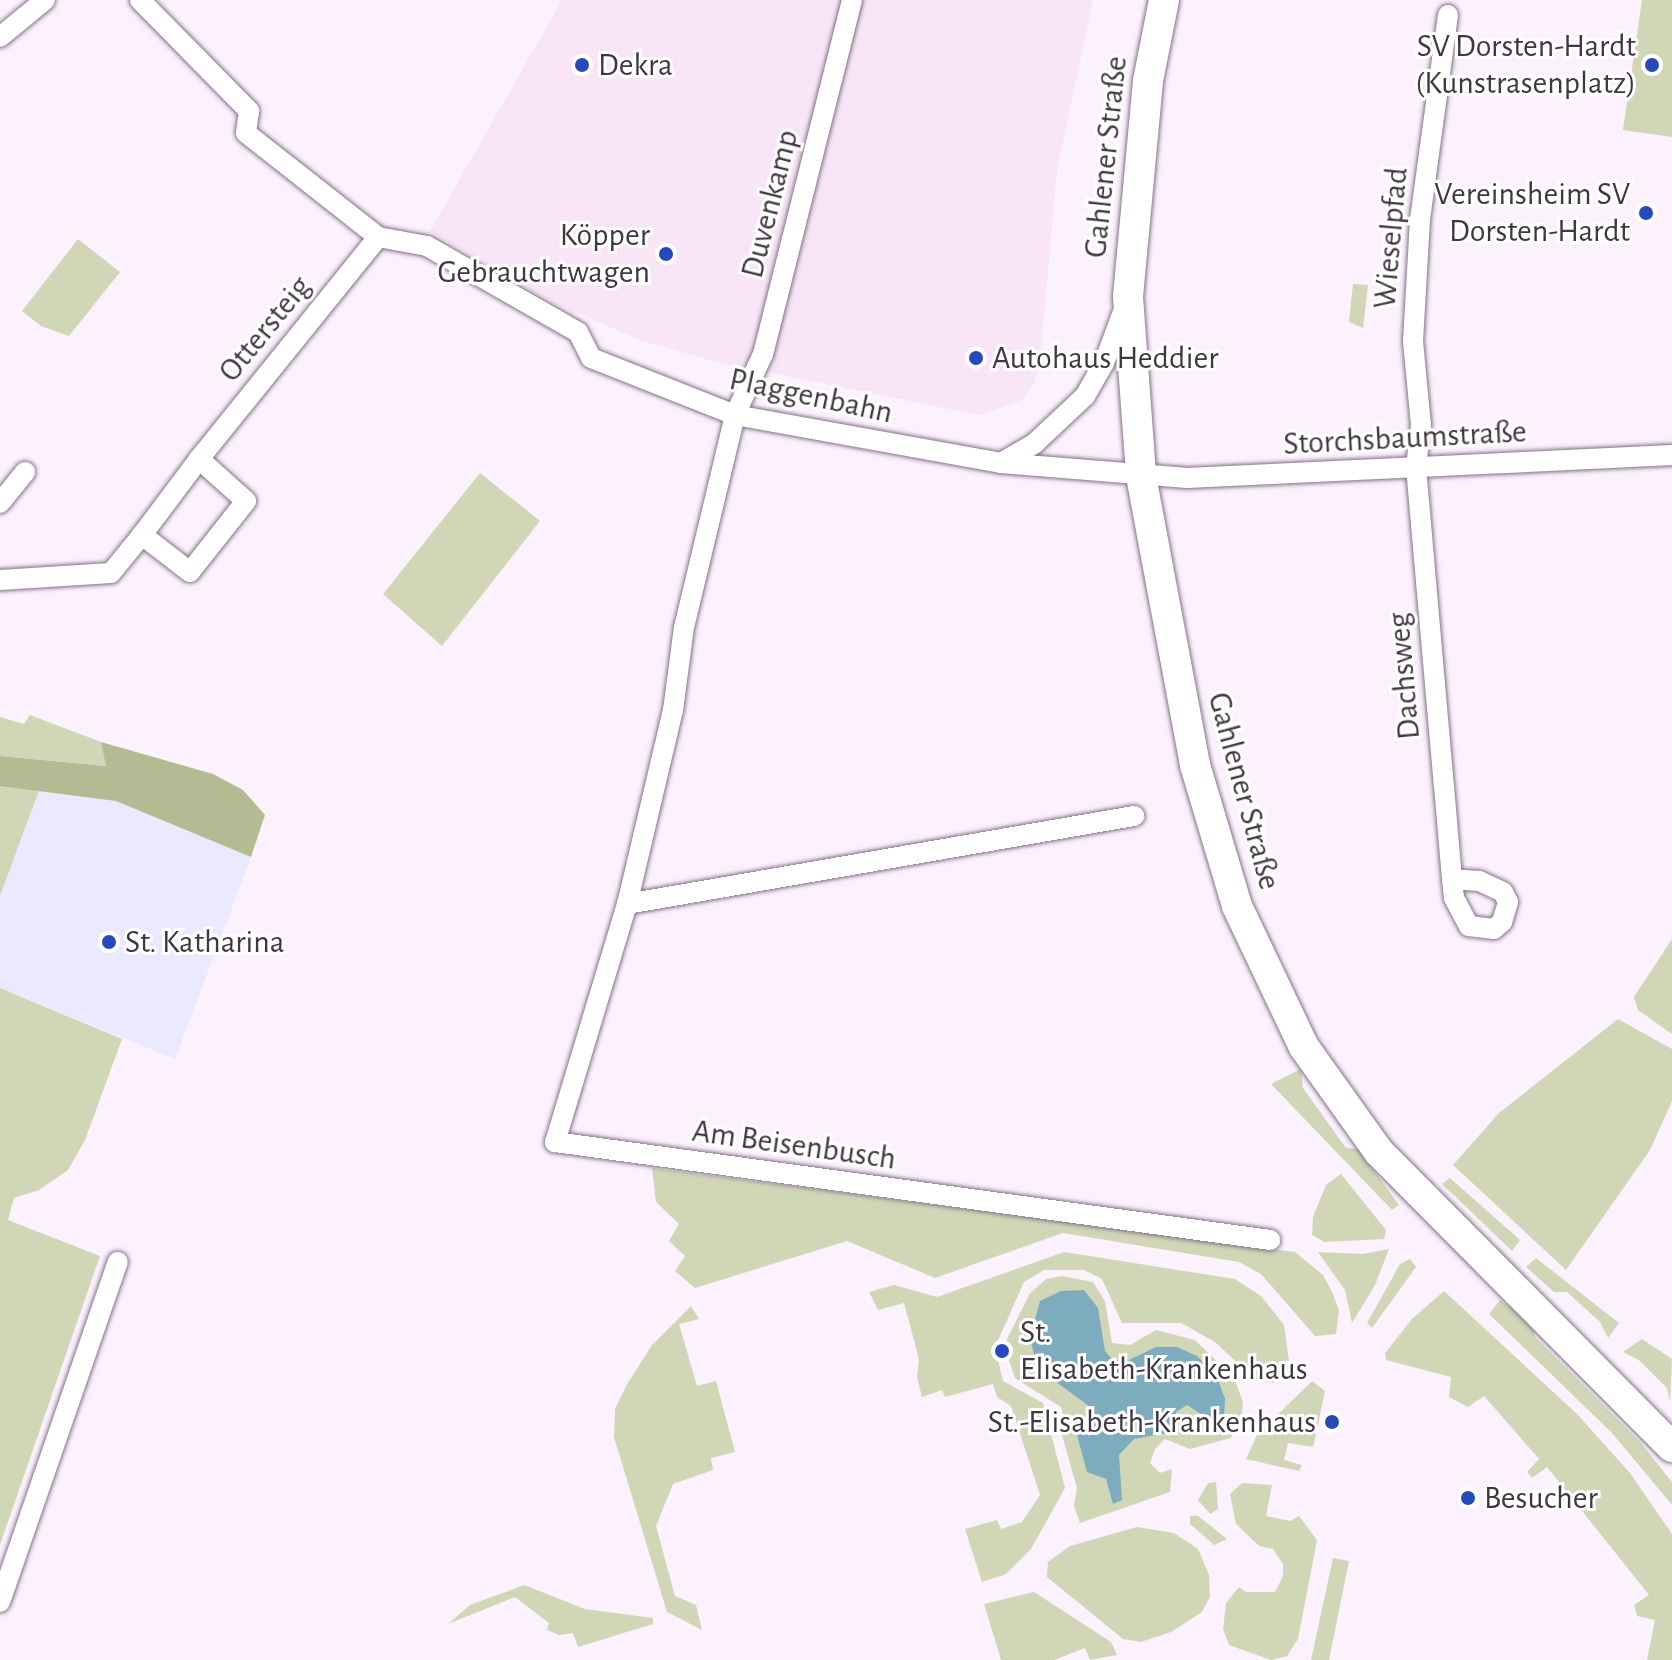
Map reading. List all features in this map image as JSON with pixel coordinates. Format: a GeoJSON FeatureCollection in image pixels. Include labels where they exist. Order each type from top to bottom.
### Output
{"type":"FeatureCollection","features":[{"type":"Feature","properties":{"kind":"main road","name":"Gahlener Straße"},"geometry":{"type":"LineString","coordinates":[[1164,0],[1148,81],[1128,297],[1141,476],[1195,765],[1237,906],[1304,1047],[1379,1152],[1672,1447]]}},
{"type":"Feature","properties":{"kind":"street"},"geometry":{"type":"LineString","coordinates":[[0,37],[45,0]]}},
{"type":"Feature","properties":{"kind":"street","name":"Plaggenbahn"},"geometry":{"type":"LineString","coordinates":[[140,0],[249,111],[246,133],[378,237],[427,246],[578,332],[591,358],[735,415],[1001,463],[1141,476]]}},
{"type":"Feature","properties":{"kind":"street","name":"Duvenkamp"},"geometry":{"type":"LineString","coordinates":[[735,415],[763,354],[848,1]]}},
{"type":"Feature","properties":{"kind":"street","name":"Wieselpfad"},"geometry":{"type":"LineString","coordinates":[[1416,467],[1421,425],[1413,341],[1420,220],[1448,15]]}},
{"type":"Feature","properties":{"kind":"street","name":"Ottersteig"},"geometry":{"type":"LineString","coordinates":[[0,580],[111,573],[378,237]]}},
{"type":"Feature","properties":{"kind":"street"},"geometry":{"type":"LineString","coordinates":[[1001,463],[1035,443],[1085,396],[1104,363],[1128,297]]}},
{"type":"Feature","properties":{"kind":"street","name":"Am Beisenbusch"},"geometry":{"type":"LineString","coordinates":[[735,415],[684,627],[673,710],[627,904],[555,1142],[1270,1240]]}},
{"type":"Feature","properties":{"kind":"street","name":"Storchsbaumstraße"},"geometry":{"type":"LineString","coordinates":[[1141,476],[1672,455]]}},
{"type":"Feature","properties":{"kind":"street"},"geometry":{"type":"LineString","coordinates":[[142,535],[190,572],[246,501],[199,459]]}},
{"type":"Feature","properties":{"kind":"street","name":"Dachsweg"},"geometry":{"type":"LineString","coordinates":[[1416,467],[1452,879]]}},
{"type":"Feature","properties":{"kind":"street"},"geometry":{"type":"LineString","coordinates":[[0,503],[25,472]]}},
{"type":"Feature","properties":{"kind":"street"},"geometry":{"type":"LineString","coordinates":[[627,904],[1134,816]]}},
{"type":"Feature","properties":{"kind":"street"},"geometry":{"type":"LineString","coordinates":[[0,1602],[118,1262]]}},
{"type":"Feature","properties":{"kind":"shaded area"},"geometry":{"type":"Polygon","coordinates":[[[562,0],[1093,0],[1057,171],[1040,360],[1034,383],[1022,400],[979,415],[716,362],[640,340],[556,304],[430,231],[562,0]]]}},
{"type":"Feature","properties":{"kind":"shaded area","name":"St. Katharina"},"geometry":{"type":"Polygon","coordinates":[[[40,788],[116,801],[251,857],[175,1059],[0,988],[0,896],[40,788]]]}},
{"type":"Feature","properties":{"kind":"shaded area"},"geometry":{"type":"Polygon","coordinates":[[[1084,1290],[1098,1308],[1105,1351],[1112,1359],[1125,1362],[1156,1347],[1177,1347],[1197,1356],[1217,1377],[1225,1399],[1224,1416],[1216,1424],[1187,1405],[1176,1412],[1167,1433],[1134,1439],[1119,1455],[1122,1500],[1113,1504],[1106,1479],[1087,1472],[1074,1424],[1091,1418],[1093,1409],[1052,1379],[1035,1358],[1030,1338],[1040,1301],[1061,1291],[1084,1290]]]}},
{"type":"Feature","properties":{"kind":"green space","name":"SV Dorsten-Hardt (Kunstrasenplatz)"},"geometry":{"type":"Polygon","coordinates":[[[1642,0],[1672,0],[1672,137],[1623,130],[1642,0]]]}},
{"type":"Feature","properties":{"kind":"green space"},"geometry":{"type":"Polygon","coordinates":[[[78,239],[120,272],[69,336],[41,326],[22,311],[78,239]]]}},
{"type":"Feature","properties":{"kind":"green space"},"geometry":{"type":"Polygon","coordinates":[[[1353,284],[1368,285],[1363,328],[1349,322],[1353,284]]]}},
{"type":"Feature","properties":{"kind":"green space"},"geometry":{"type":"Polygon","coordinates":[[[480,473],[540,521],[442,646],[383,594],[480,473]]]}},
{"type":"Feature","properties":{"kind":"green space"},"geometry":{"type":"Polygon","coordinates":[[[30,715],[101,742],[107,766],[0,756],[0,717],[24,724],[30,715]]]}},
{"type":"Feature","properties":{"kind":"green space"},"geometry":{"type":"Polygon","coordinates":[[[101,742],[213,774],[243,790],[265,815],[251,857],[116,801],[0,786],[0,756],[106,766],[101,742]]]}},
{"type":"Feature","properties":{"kind":"green space"},"geometry":{"type":"Polygon","coordinates":[[[0,786],[40,788],[0,896],[0,786]]]}},
{"type":"Feature","properties":{"kind":"green space"},"geometry":{"type":"Polygon","coordinates":[[[1672,939],[1672,1034],[1638,1010],[1634,997],[1672,939]]]}},
{"type":"Feature","properties":{"kind":"green space"},"geometry":{"type":"Polygon","coordinates":[[[0,988],[122,1039],[85,1140],[68,1170],[39,1190],[14,1198],[8,1220],[100,1256],[0,1545],[0,988]]]}},
{"type":"Feature","properties":{"kind":"green space"},"geometry":{"type":"Polygon","coordinates":[[[1618,1019],[1672,1049],[1672,1101],[1650,1150],[1566,1270],[1453,1165],[1499,1113],[1618,1019]]]}},
{"type":"Feature","properties":{"kind":"green space"},"geometry":{"type":"Polygon","coordinates":[[[1301,1069],[1303,1088],[1346,1148],[1358,1149],[1399,1205],[1392,1210],[1271,1084],[1301,1069]]]}},
{"type":"Feature","properties":{"kind":"green space"},"geometry":{"type":"Polygon","coordinates":[[[652,1168],[1295,1252],[1323,1275],[1332,1292],[1339,1310],[1336,1334],[1315,1336],[1261,1274],[1239,1262],[1063,1233],[935,1278],[847,1241],[695,1288],[675,1271],[685,1256],[669,1241],[679,1224],[656,1202],[652,1168]]]}},
{"type":"Feature","properties":{"kind":"green space"},"geometry":{"type":"Polygon","coordinates":[[[1341,1174],[1386,1230],[1384,1239],[1325,1242],[1312,1235],[1313,1217],[1326,1185],[1341,1174]]]}},
{"type":"Feature","properties":{"kind":"green space"},"geometry":{"type":"Polygon","coordinates":[[[1450,1178],[1520,1240],[1512,1251],[1442,1184],[1450,1178]]]}},
{"type":"Feature","properties":{"kind":"green space"},"geometry":{"type":"Polygon","coordinates":[[[1389,1249],[1375,1285],[1352,1323],[1345,1290],[1318,1252],[1363,1254],[1389,1249]]]}},
{"type":"Feature","properties":{"kind":"green space"},"geometry":{"type":"Polygon","coordinates":[[[1064,1252],[1235,1279],[1261,1296],[1284,1325],[1290,1369],[1273,1383],[1256,1380],[1215,1342],[1181,1323],[1122,1323],[1102,1279],[1084,1270],[1044,1270],[1024,1282],[995,1347],[1003,1381],[1043,1403],[1065,1488],[1031,1549],[1006,1574],[982,1582],[965,1529],[997,1520],[1001,1529],[1022,1522],[1040,1495],[1011,1406],[997,1397],[993,1384],[945,1397],[942,1390],[922,1397],[917,1377],[919,1359],[904,1303],[878,1310],[869,1292],[894,1285],[937,1297],[1064,1252]]]}},
{"type":"Feature","properties":{"kind":"green space"},"geometry":{"type":"Polygon","coordinates":[[[1536,1258],[1619,1323],[1608,1338],[1600,1322],[1567,1292],[1554,1292],[1526,1267],[1536,1258]]]}},
{"type":"Feature","properties":{"kind":"green space"},"geometry":{"type":"Polygon","coordinates":[[[1410,1259],[1416,1267],[1372,1328],[1367,1323],[1400,1264],[1410,1259]]]}},
{"type":"Feature","properties":{"kind":"green space"},"geometry":{"type":"Polygon","coordinates":[[[1062,1276],[1093,1282],[1105,1301],[1112,1343],[1130,1345],[1156,1330],[1195,1340],[1234,1378],[1243,1402],[1241,1422],[1231,1438],[1190,1449],[1165,1439],[1155,1449],[1150,1463],[1160,1473],[1172,1469],[1170,1492],[1080,1523],[1074,1506],[1077,1488],[1058,1421],[1064,1418],[1061,1407],[1015,1378],[1004,1345],[1030,1293],[1046,1279],[1062,1276]]]}},
{"type":"Feature","properties":{"kind":"green space"},"geometry":{"type":"Polygon","coordinates":[[[1444,1291],[1577,1414],[1630,1473],[1672,1534],[1672,1660],[1647,1660],[1655,1620],[1637,1616],[1634,1605],[1649,1595],[1547,1467],[1532,1478],[1527,1472],[1539,1459],[1484,1396],[1468,1407],[1449,1397],[1451,1377],[1386,1360],[1385,1353],[1412,1319],[1444,1291]]]}},
{"type":"Feature","properties":{"kind":"green space"},"geometry":{"type":"Polygon","coordinates":[[[1500,1300],[1534,1325],[1535,1337],[1640,1442],[1672,1482],[1672,1505],[1612,1433],[1489,1314],[1500,1300]]]}},
{"type":"Feature","properties":{"kind":"green space"},"geometry":{"type":"Polygon","coordinates":[[[691,1306],[699,1319],[679,1324],[697,1386],[716,1381],[735,1452],[711,1458],[713,1470],[673,1484],[656,1526],[675,1596],[696,1605],[702,1630],[667,1612],[614,1437],[615,1409],[626,1386],[652,1345],[691,1306]]]}},
{"type":"Feature","properties":{"kind":"green space"},"geometry":{"type":"Polygon","coordinates":[[[1642,1339],[1672,1359],[1670,1402],[1667,1388],[1640,1361],[1623,1352],[1642,1339]]]}},
{"type":"Feature","properties":{"kind":"green space"},"geometry":{"type":"Polygon","coordinates":[[[1312,1381],[1325,1391],[1313,1447],[1288,1443],[1284,1460],[1302,1465],[1299,1471],[1246,1459],[1257,1435],[1312,1381]]]}},
{"type":"Feature","properties":{"kind":"green space"},"geometry":{"type":"Polygon","coordinates":[[[1216,1482],[1218,1509],[1210,1514],[1198,1500],[1208,1483],[1216,1482]]]}},
{"type":"Feature","properties":{"kind":"green space"},"geometry":{"type":"Polygon","coordinates":[[[1242,1483],[1272,1485],[1266,1516],[1290,1521],[1299,1516],[1317,1540],[1298,1639],[1287,1656],[1271,1660],[1229,1645],[1223,1629],[1226,1603],[1239,1587],[1246,1592],[1275,1592],[1283,1576],[1283,1564],[1273,1549],[1259,1546],[1236,1524],[1230,1494],[1242,1483]]]}},
{"type":"Feature","properties":{"kind":"green space"},"geometry":{"type":"Polygon","coordinates":[[[1190,1516],[1198,1516],[1227,1539],[1214,1545],[1190,1524],[1190,1516]]]}},
{"type":"Feature","properties":{"kind":"green space"},"geometry":{"type":"Polygon","coordinates":[[[1137,1527],[1174,1533],[1198,1549],[1209,1575],[1210,1597],[1202,1612],[1171,1632],[1141,1642],[1123,1639],[1047,1577],[1048,1562],[1070,1546],[1137,1527]]]}},
{"type":"Feature","properties":{"kind":"green space"},"geometry":{"type":"Polygon","coordinates":[[[1333,1558],[1349,1561],[1329,1660],[1311,1660],[1333,1558]]]}},
{"type":"Feature","properties":{"kind":"green space"},"geometry":{"type":"Polygon","coordinates":[[[524,1585],[585,1609],[653,1618],[653,1624],[578,1647],[573,1633],[559,1635],[547,1630],[549,1623],[515,1597],[448,1624],[470,1605],[524,1585]]]}},
{"type":"Feature","properties":{"kind":"green space"},"geometry":{"type":"Polygon","coordinates":[[[1034,1592],[1111,1642],[1117,1655],[1090,1660],[1085,1648],[1054,1660],[1001,1660],[984,1604],[1034,1592]]]}},
{"type":"Feature","properties":{"kind":"place","name":"Dekra"},"geometry":{"type":"Point","coordinates":[582,65]}},
{"type":"Feature","properties":{"kind":"place","name":"SV Dorsten-Hardt (Kunstrasenplatz)"},"geometry":{"type":"Point","coordinates":[1652,65]}},
{"type":"Feature","properties":{"kind":"place","name":"Vereinsheim SV Dorsten-Hardt"},"geometry":{"type":"Point","coordinates":[1646,213]}},
{"type":"Feature","properties":{"kind":"place","name":"Köpper Gebrauchtwagen"},"geometry":{"type":"Point","coordinates":[666,254]}},
{"type":"Feature","properties":{"kind":"place","name":"Autohaus Heddier"},"geometry":{"type":"Point","coordinates":[976,358]}},
{"type":"Feature","properties":{"kind":"place","name":"St. Katharina"},"geometry":{"type":"Point","coordinates":[109,942]}},
{"type":"Feature","properties":{"kind":"place","name":"St. Elisabeth-Krankenhaus"},"geometry":{"type":"Point","coordinates":[1002,1351]}},
{"type":"Feature","properties":{"kind":"place","name":"St.-Elisabeth-Krankenhaus"},"geometry":{"type":"Point","coordinates":[1332,1422]}},
{"type":"Feature","properties":{"kind":"place","name":"Besucher"},"geometry":{"type":"Point","coordinates":[1468,1498]}}]}
